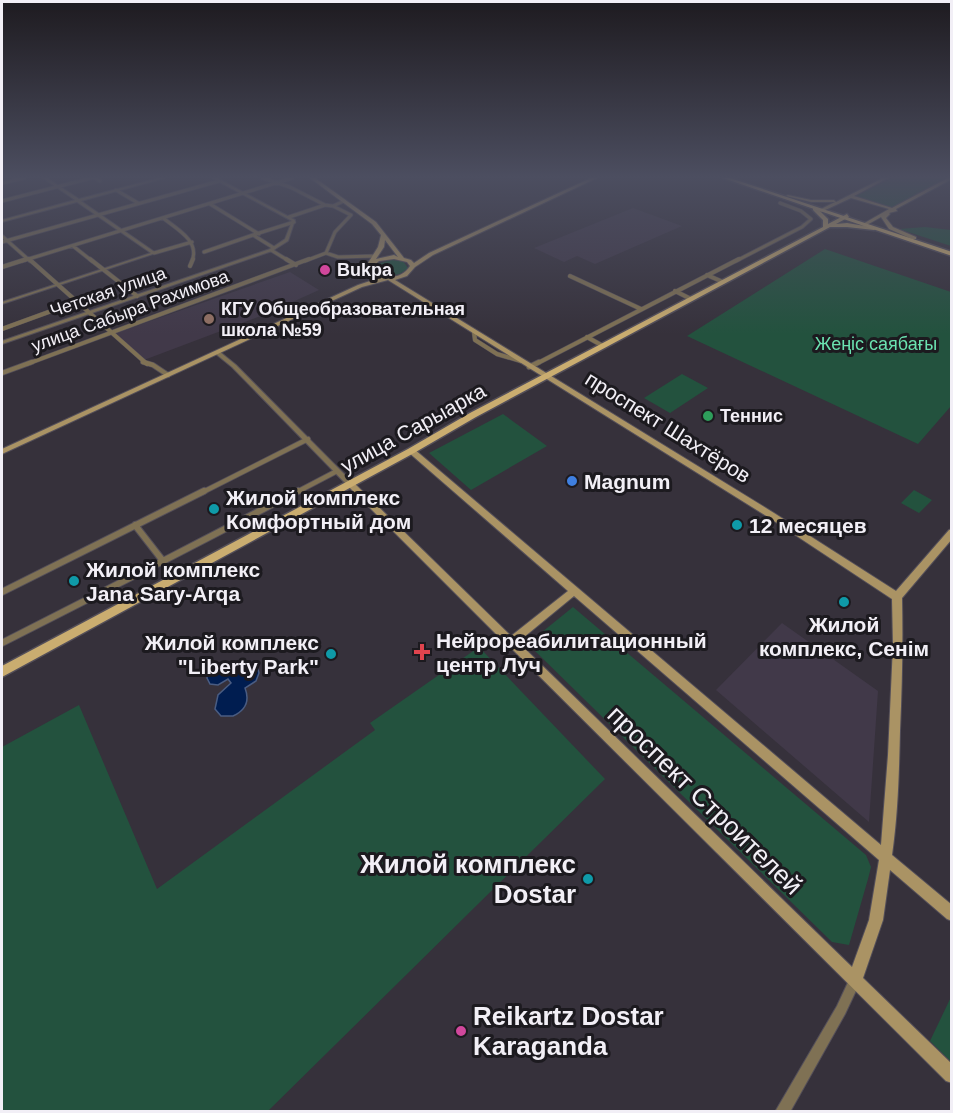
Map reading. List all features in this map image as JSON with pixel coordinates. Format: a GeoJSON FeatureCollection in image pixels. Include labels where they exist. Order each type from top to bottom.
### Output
{"type":"FeatureCollection","features":[{"type":"Feature","properties":{"kind":"highway"},"geometry":{"type":"LineString","coordinates":[[880,230],[951,252]]}},
{"type":"Feature","properties":{"kind":"highway"},"geometry":{"type":"LineString","coordinates":[[886,230],[951,252]]}},
{"type":"Feature","properties":{"kind":"main road"},"geometry":{"type":"LineString","coordinates":[[379,230],[412,269]]}},
{"type":"Feature","properties":{"kind":"main road"},"geometry":{"type":"LineString","coordinates":[[2,452],[360,286],[402,276],[431,254],[483,230]]}},
{"type":"Feature","properties":{"kind":"main road","name":"улица Сарыарка"},"geometry":{"type":"LineString","coordinates":[[2,672],[411,451],[472,415],[818,230]]}},
{"type":"Feature","properties":{"kind":"main road"},"geometry":{"type":"LineString","coordinates":[[897,230],[914,238]]}},
{"type":"Feature","properties":{"kind":"main road"},"geometry":{"type":"LineString","coordinates":[[360,286],[383,242],[383,236]]}},
{"type":"Feature","properties":{"kind":"main road"},"geometry":{"type":"LineString","coordinates":[[369,267],[382,258],[404,259],[431,254]]}},
{"type":"Feature","properties":{"kind":"main road","name":"проспект Шахтёров"},"geometry":{"type":"LineString","coordinates":[[369,267],[372,275],[387,278],[415,294],[529,367],[771,515],[897,597]]}},
{"type":"Feature","properties":{"kind":"main road"},"geometry":{"type":"LineString","coordinates":[[412,269],[407,280],[415,294]]}},
{"type":"Feature","properties":{"kind":"main road"},"geometry":{"type":"LineString","coordinates":[[411,451],[951,914]]}},
{"type":"Feature","properties":{"kind":"main road","name":"проспект Строителей"},"geometry":{"type":"LineString","coordinates":[[350,484],[951,1074]]}},
{"type":"Feature","properties":{"kind":"main road"},"geometry":{"type":"LineString","coordinates":[[855,980],[876,920],[885,857],[894,755],[898,645],[897,597],[951,532]]}},
{"type":"Feature","properties":{"kind":"main road"},"geometry":{"type":"LineString","coordinates":[[510,643],[573,591]]}},
{"type":"Feature","properties":{"kind":"street"},"geometry":{"type":"LineString","coordinates":[[3,240],[40,230]]}},
{"type":"Feature","properties":{"kind":"street"},"geometry":{"type":"LineString","coordinates":[[2,267],[126,230]]}},
{"type":"Feature","properties":{"kind":"street"},"geometry":{"type":"LineString","coordinates":[[177,230],[192,242],[195,253],[190,266]]}},
{"type":"Feature","properties":{"kind":"street"},"geometry":{"type":"LineString","coordinates":[[252,230],[259,234]]}},
{"type":"Feature","properties":{"kind":"street"},"geometry":{"type":"LineString","coordinates":[[204,252],[271,230]]}},
{"type":"Feature","properties":{"kind":"street"},"geometry":{"type":"LineString","coordinates":[[272,249],[287,240],[291,230]]}},
{"type":"Feature","properties":{"kind":"street"},"geometry":{"type":"LineString","coordinates":[[338,230],[326,253],[338,257],[375,256]]}},
{"type":"Feature","properties":{"kind":"street"},"geometry":{"type":"LineString","coordinates":[[529,367],[795,230]]}},
{"type":"Feature","properties":{"kind":"street"},"geometry":{"type":"LineString","coordinates":[[123,231],[154,253]]}},
{"type":"Feature","properties":{"kind":"street"},"geometry":{"type":"LineString","coordinates":[[253,236],[296,265]]}},
{"type":"Feature","properties":{"kind":"street"},"geometry":{"type":"LineString","coordinates":[[3,240],[90,313],[144,363],[153,365],[168,375]]}},
{"type":"Feature","properties":{"kind":"street"},"geometry":{"type":"LineString","coordinates":[[2,303],[192,242]]}},
{"type":"Feature","properties":{"kind":"street"},"geometry":{"type":"LineString","coordinates":[[74,246],[137,296]]}},
{"type":"Feature","properties":{"kind":"street","name":"Четская улица"},"geometry":{"type":"LineString","coordinates":[[2,344],[272,249]]}},
{"type":"Feature","properties":{"kind":"street","name":"улица Сабыра Рахимова"},"geometry":{"type":"LineString","coordinates":[[2,373],[326,253]]}},
{"type":"Feature","properties":{"kind":"street"},"geometry":{"type":"LineString","coordinates":[[707,275],[723,282]]}},
{"type":"Feature","properties":{"kind":"street"},"geometry":{"type":"LineString","coordinates":[[570,276],[641,309]]}},
{"type":"Feature","properties":{"kind":"street"},"geometry":{"type":"LineString","coordinates":[[675,291],[691,299]]}},
{"type":"Feature","properties":{"kind":"street"},"geometry":{"type":"LineString","coordinates":[[2,329],[76,302]]}},
{"type":"Feature","properties":{"kind":"street"},"geometry":{"type":"LineString","coordinates":[[587,337],[603,346]]}},
{"type":"Feature","properties":{"kind":"street"},"geometry":{"type":"LineString","coordinates":[[218,353],[308,439],[350,484]]}},
{"type":"Feature","properties":{"kind":"street"},"geometry":{"type":"LineString","coordinates":[[2,592],[308,439]]}},
{"type":"Feature","properties":{"kind":"street"},"geometry":{"type":"LineString","coordinates":[[2,643],[337,471]]}},
{"type":"Feature","properties":{"kind":"street"},"geometry":{"type":"LineString","coordinates":[[135,525],[163,561]]}},
{"type":"Feature","properties":{"kind":"street"},"geometry":{"type":"LineString","coordinates":[[782,1112],[841,1010],[855,980]]}},
{"type":"Feature","properties":{"kind":"shaded area"},"geometry":{"type":"Polygon","coordinates":[[[579,230],[673,230],[595,264],[577,256],[564,262],[534,248],[579,230]]]}},
{"type":"Feature","properties":{"kind":"shaded area"},"geometry":{"type":"Polygon","coordinates":[[[290,272],[319,290],[266,314],[144,360],[116,333],[290,272]]]}},
{"type":"Feature","properties":{"kind":"shaded area"},"geometry":{"type":"Polygon","coordinates":[[[782,623],[878,691],[869,822],[716,690],[782,623]]]}},
{"type":"Feature","properties":{"kind":"green space"},"geometry":{"type":"Polygon","coordinates":[[[902,230],[951,230],[951,246],[902,230]]]}},
{"type":"Feature","properties":{"kind":"green space","name":"Жеңіс саябағы"},"geometry":{"type":"Polygon","coordinates":[[[825,249],[951,292],[951,406],[918,444],[687,336],[825,249]]]}},
{"type":"Feature","properties":{"kind":"green space"},"geometry":{"type":"Polygon","coordinates":[[[391,260],[403,261],[408,268],[392,276],[374,271],[374,265],[391,260]]]}},
{"type":"Feature","properties":{"kind":"green space"},"geometry":{"type":"Polygon","coordinates":[[[682,374],[708,388],[670,413],[644,398],[682,374]]]}},
{"type":"Feature","properties":{"kind":"green space"},"geometry":{"type":"Polygon","coordinates":[[[503,414],[547,446],[471,490],[429,453],[503,414]]]}},
{"type":"Feature","properties":{"kind":"green space"},"geometry":{"type":"Polygon","coordinates":[[[914,490],[932,500],[919,513],[901,503],[914,490]]]}},
{"type":"Feature","properties":{"kind":"green space"},"geometry":{"type":"Polygon","coordinates":[[[573,607],[866,855],[871,867],[849,945],[832,942],[535,651],[531,641],[573,607]]]}},
{"type":"Feature","properties":{"kind":"green space"},"geometry":{"type":"Polygon","coordinates":[[[479,647],[605,779],[268,1111],[2,1111],[2,747],[79,705],[157,889],[375,730],[370,723],[479,647]]]}},
{"type":"Feature","properties":{"kind":"green space"},"geometry":{"type":"Polygon","coordinates":[[[951,997],[951,1062],[930,1041],[951,997]]]}},
{"type":"Feature","properties":{"kind":"water"},"geometry":{"type":"Polygon","coordinates":[[[251,662],[257,666],[259,673],[256,681],[245,688],[246,705],[233,716],[221,716],[215,709],[218,695],[231,683],[228,679],[218,685],[210,684],[207,678],[209,673],[212,668],[223,664],[232,671],[242,664],[251,662]]]}},
{"type":"Feature","properties":{"kind":"place","name":"Bukpa"},"geometry":{"type":"Point","coordinates":[325,270]}},
{"type":"Feature","properties":{"kind":"place","name":"КГУ Общеобразовательная школа №59"},"geometry":{"type":"Point","coordinates":[209,319]}},
{"type":"Feature","properties":{"kind":"place","name":"Теннис"},"geometry":{"type":"Point","coordinates":[708,416]}},
{"type":"Feature","properties":{"kind":"place","name":"Magnum"},"geometry":{"type":"Point","coordinates":[572,481]}},
{"type":"Feature","properties":{"kind":"place","name":"Жилой комплекс Комфортный дом"},"geometry":{"type":"Point","coordinates":[214,509]}},
{"type":"Feature","properties":{"kind":"place","name":"12 месяцев"},"geometry":{"type":"Point","coordinates":[737,525]}},
{"type":"Feature","properties":{"kind":"place","name":"Жилой комплекс Jana Sary-Arqa"},"geometry":{"type":"Point","coordinates":[74,581]}},
{"type":"Feature","properties":{"kind":"place","name":"Жилой комплекс, Сенiм"},"geometry":{"type":"Point","coordinates":[844,602]}},
{"type":"Feature","properties":{"kind":"place","name":"Нейрореабилитационный центр Луч"},"geometry":{"type":"Point","coordinates":[422,652]}},
{"type":"Feature","properties":{"kind":"place","name":"Жилой комплекс \"Liberty Park\""},"geometry":{"type":"Point","coordinates":[331,654]}},
{"type":"Feature","properties":{"kind":"place","name":"Жилой комплекс Dostar"},"geometry":{"type":"Point","coordinates":[588,879]}},
{"type":"Feature","properties":{"kind":"place","name":"Reikartz Dostar Karaganda"},"geometry":{"type":"Point","coordinates":[461,1031]}}]}
